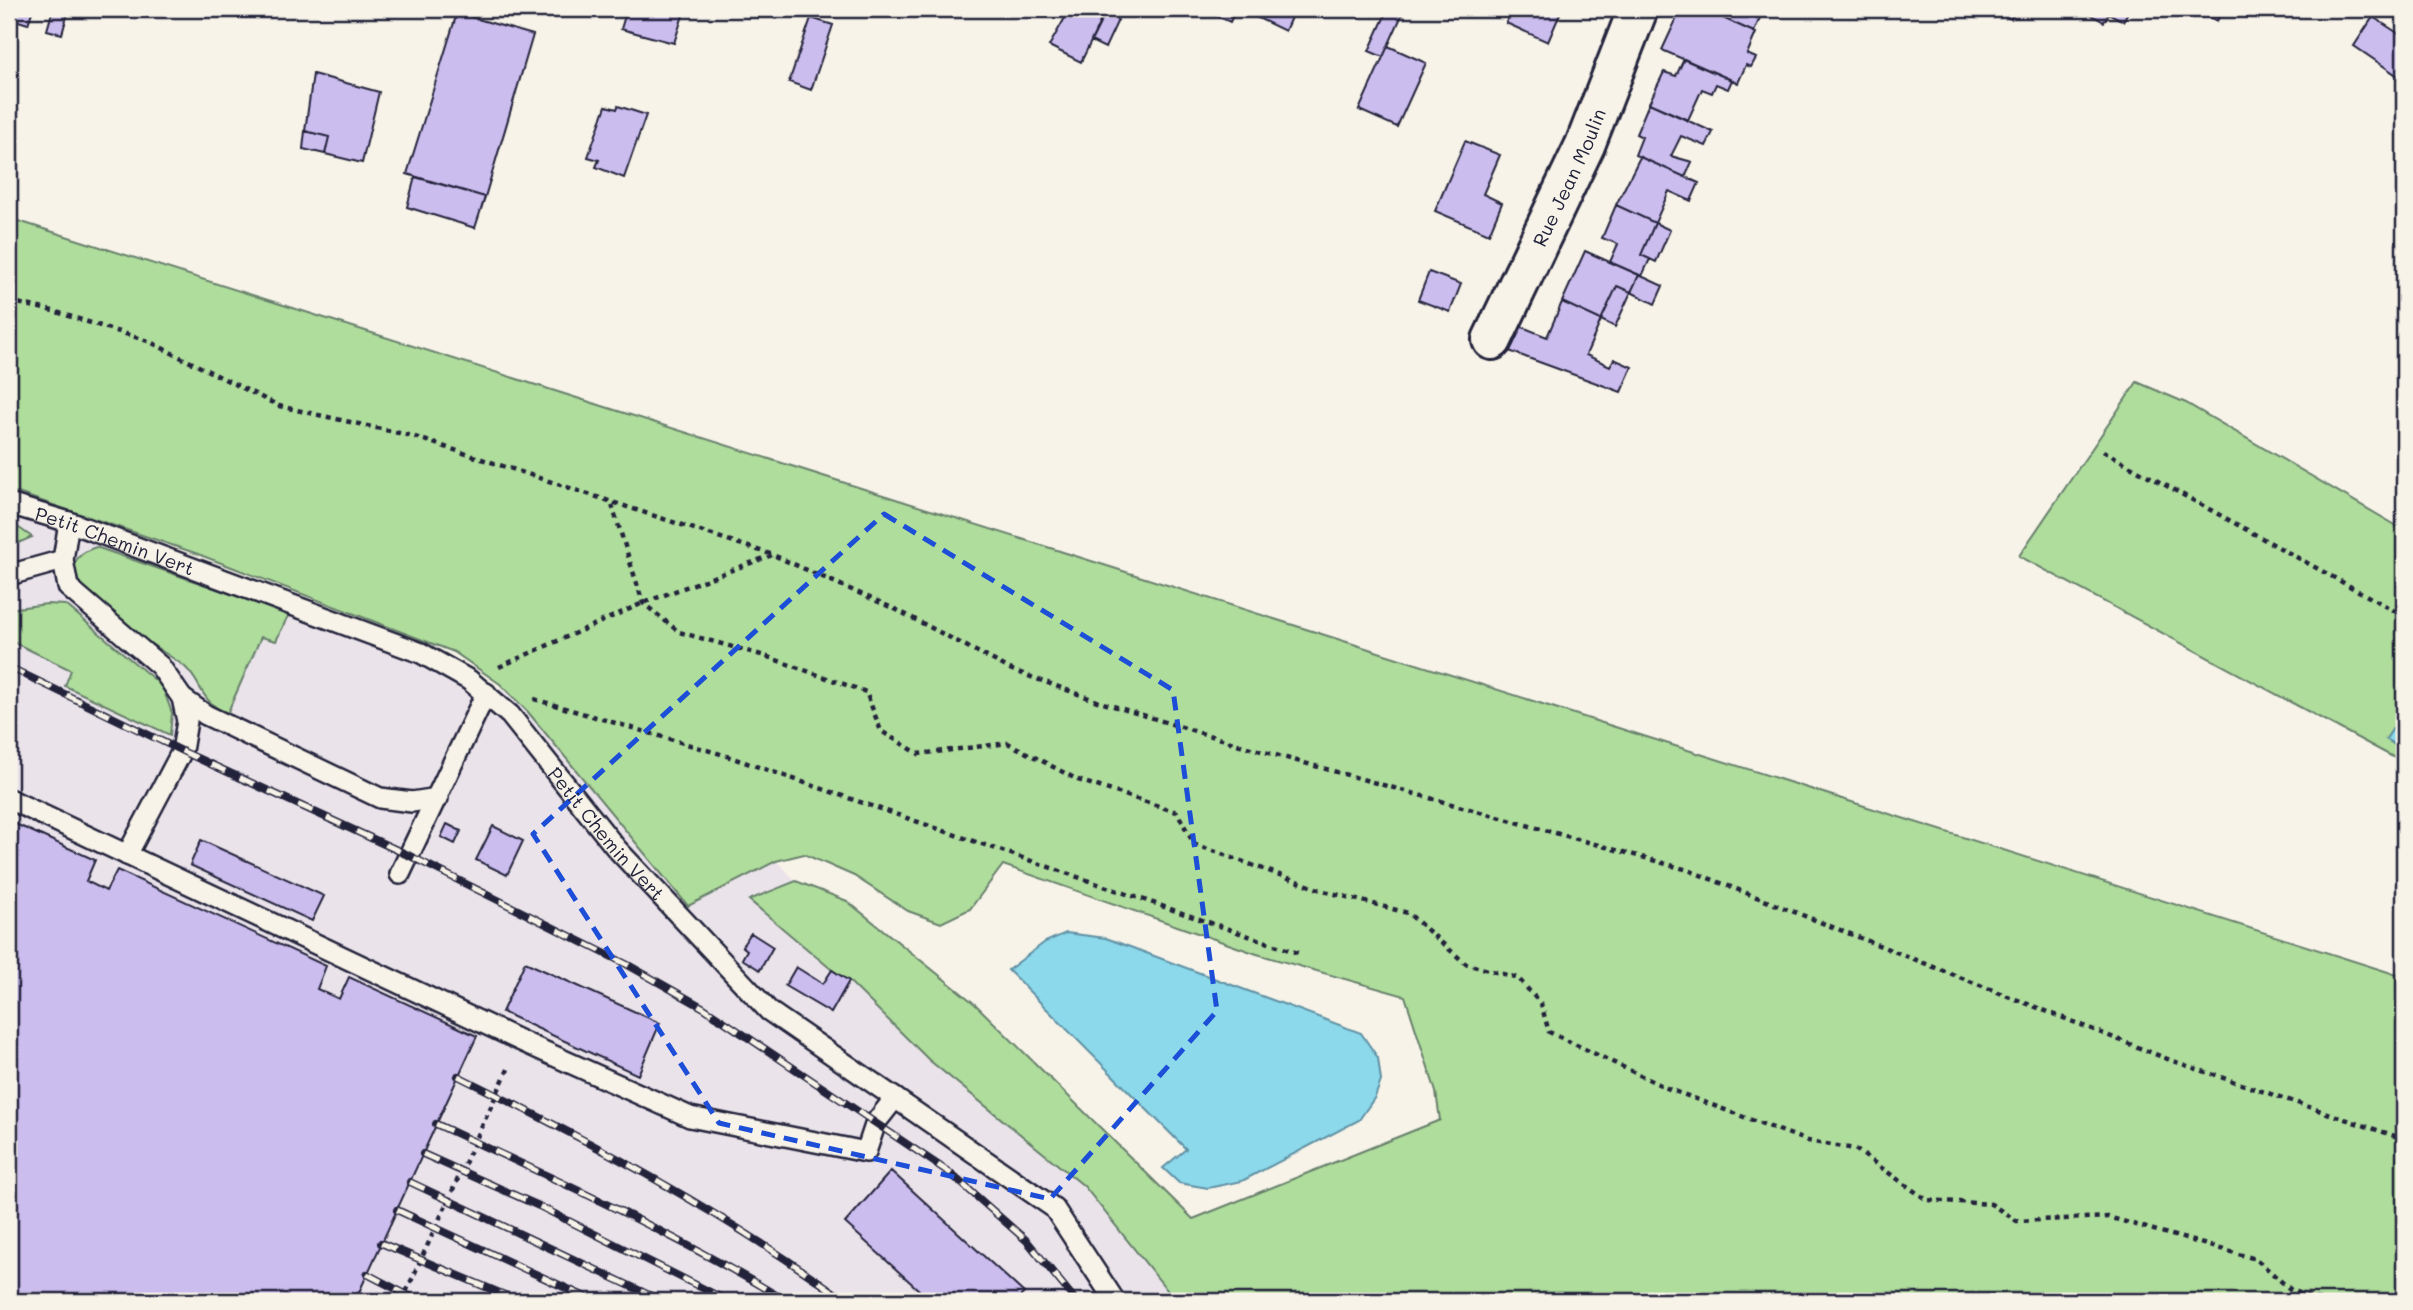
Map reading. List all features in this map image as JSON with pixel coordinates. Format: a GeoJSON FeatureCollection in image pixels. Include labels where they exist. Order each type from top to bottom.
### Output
{"type":"FeatureCollection","features":[{"type":"Feature","properties":{"kind":"street","name":"Rue Jean Moulin"},"geometry":{"type":"LineString","coordinates":[[1492,340],[1585,145],[1638,9]]}},
{"type":"Feature","properties":{"kind":"lane","name":"Petit Chemin Vert"},"geometry":{"type":"LineString","coordinates":[[9,504],[69,522],[421,653],[469,680],[510,715],[616,848],[769,1011],[1054,1208],[1115,1301]]}},
{"type":"Feature","properties":{"kind":"lane"},"geometry":{"type":"LineString","coordinates":[[69,522],[63,560],[68,587],[160,667],[182,698],[206,715],[380,798],[412,802],[438,798]]}},
{"type":"Feature","properties":{"kind":"lane"},"geometry":{"type":"LineString","coordinates":[[9,575],[63,560]]}},
{"type":"Feature","properties":{"kind":"lane"},"geometry":{"type":"LineString","coordinates":[[400,874],[486,693]]}},
{"type":"Feature","properties":{"kind":"lane"},"geometry":{"type":"LineString","coordinates":[[127,855],[182,751],[187,721],[182,698]]}},
{"type":"Feature","properties":{"kind":"lane"},"geometry":{"type":"LineString","coordinates":[[9,799],[521,1041],[690,1117],[866,1152],[876,1122],[894,1098]]}},
{"type":"Feature","properties":{"kind":"path"},"geometry":{"type":"LineString","coordinates":[[9,301],[53,311],[148,341],[245,391],[279,405],[412,436],[773,555],[897,610],[1013,670],[1087,697],[1247,747],[1688,870],[2170,1060],[2404,1139]]}},
{"type":"Feature","properties":{"kind":"path"},"geometry":{"type":"LineString","coordinates":[[2102,450],[2404,616]]}},
{"type":"Feature","properties":{"kind":"path"},"geometry":{"type":"LineString","coordinates":[[612,504],[643,603],[679,632],[765,656],[866,692],[881,731],[919,754],[1008,743],[1079,780],[1177,812],[1194,844],[1324,891],[1408,913],[1466,964],[1518,978],[1541,1004],[1549,1032],[1594,1056],[1669,1089],[1808,1141],[1855,1149],[1927,1200],[1991,1204],[2017,1221],[2108,1217],[2256,1259],[2291,1290],[2322,1301]]}},
{"type":"Feature","properties":{"kind":"path"},"geometry":{"type":"LineString","coordinates":[[469,680],[643,603],[773,555]]}},
{"type":"Feature","properties":{"kind":"path"},"geometry":{"type":"LineString","coordinates":[[469,680],[724,755],[1298,953]]}},
{"type":"Feature","properties":{"kind":"path"},"geometry":{"type":"LineString","coordinates":[[402,1301],[521,1041]]}},
{"type":"Feature","properties":{"kind":"highlighted area"},"geometry":{"type":"Polygon","coordinates":[[[884,514],[1173,690],[1217,1011],[1050,1199],[719,1123],[533,834],[884,514]]]}},
{"type":"Feature","properties":{"kind":"shaded area"},"geometry":{"type":"Polygon","coordinates":[[[9,504],[668,752],[1143,1230],[1172,1301],[9,1301],[9,504]]]}},
{"type":"Feature","properties":{"kind":"green space"},"geometry":{"type":"Polygon","coordinates":[[[9,218],[2404,977],[2404,1301],[1172,1301],[1167,1290],[1084,1186],[929,1060],[849,981],[832,970],[749,900],[796,881],[847,901],[975,1004],[1193,1219],[1440,1120],[1436,1092],[1405,996],[1257,954],[1003,865],[970,909],[941,923],[908,911],[854,876],[804,854],[776,861],[688,906],[528,712],[500,684],[454,652],[195,553],[9,490],[9,218]]]}},
{"type":"Feature","properties":{"kind":"green space"},"geometry":{"type":"Polygon","coordinates":[[[2137,382],[2186,403],[2404,530],[2404,712],[2386,739],[2404,751],[2404,763],[2019,556],[2137,382]]]}},
{"type":"Feature","properties":{"kind":"green space"},"geometry":{"type":"Polygon","coordinates":[[[9,521],[32,537],[9,547],[9,521]]]}},
{"type":"Feature","properties":{"kind":"green space"},"geometry":{"type":"Polygon","coordinates":[[[96,547],[289,614],[276,641],[261,637],[227,714],[210,702],[185,667],[129,629],[86,592],[75,574],[77,559],[96,547]]]}},
{"type":"Feature","properties":{"kind":"green space"},"geometry":{"type":"Polygon","coordinates":[[[47,604],[66,605],[162,686],[172,713],[170,735],[65,686],[71,670],[9,640],[9,609],[47,604]]]}},
{"type":"Feature","properties":{"kind":"water"},"geometry":{"type":"Polygon","coordinates":[[[2404,712],[2404,751],[2386,739],[2404,712]]]}},
{"type":"Feature","properties":{"kind":"water"},"geometry":{"type":"Polygon","coordinates":[[[1066,933],[1106,938],[1361,1033],[1378,1058],[1381,1081],[1375,1097],[1359,1120],[1242,1181],[1208,1188],[1179,1183],[1163,1168],[1186,1149],[1008,970],[1045,942],[1066,933]]]}},
{"type":"Feature","properties":{"kind":"building"},"geometry":{"type":"Polygon","coordinates":[[[9,9],[33,9],[28,24],[9,18],[9,9]]]}},
{"type":"Feature","properties":{"kind":"building"},"geometry":{"type":"Polygon","coordinates":[[[53,9],[69,9],[62,34],[47,30],[53,9]]]}},
{"type":"Feature","properties":{"kind":"building"},"geometry":{"type":"Polygon","coordinates":[[[99,9],[113,9],[111,14],[99,9]]]}},
{"type":"Feature","properties":{"kind":"building"},"geometry":{"type":"Polygon","coordinates":[[[627,9],[685,9],[674,43],[621,29],[627,9]]]}},
{"type":"Feature","properties":{"kind":"building"},"geometry":{"type":"Polygon","coordinates":[[[820,9],[838,9],[836,16],[820,9]]]}},
{"type":"Feature","properties":{"kind":"building"},"geometry":{"type":"Polygon","coordinates":[[[1070,9],[1107,9],[1081,62],[1049,46],[1070,9]]]}},
{"type":"Feature","properties":{"kind":"building"},"geometry":{"type":"Polygon","coordinates":[[[1202,9],[1236,9],[1230,22],[1202,9]]]}},
{"type":"Feature","properties":{"kind":"building"},"geometry":{"type":"Polygon","coordinates":[[[1238,9],[1255,9],[1252,15],[1238,9]]]}},
{"type":"Feature","properties":{"kind":"building"},"geometry":{"type":"Polygon","coordinates":[[[1255,9],[1278,9],[1292,15],[1285,31],[1252,15],[1255,9]]]}},
{"type":"Feature","properties":{"kind":"building"},"geometry":{"type":"Polygon","coordinates":[[[1278,9],[1295,9],[1292,15],[1278,9]]]}},
{"type":"Feature","properties":{"kind":"building"},"geometry":{"type":"Polygon","coordinates":[[[1388,9],[1402,15],[1383,57],[1369,51],[1388,9]]]}},
{"type":"Feature","properties":{"kind":"building"},"geometry":{"type":"Polygon","coordinates":[[[1512,9],[1562,9],[1548,42],[1506,23],[1512,9]]]}},
{"type":"Feature","properties":{"kind":"building"},"geometry":{"type":"Polygon","coordinates":[[[1681,9],[1703,9],[1756,33],[1747,54],[1756,58],[1751,67],[1746,65],[1738,83],[1662,50],[1681,9]]]}},
{"type":"Feature","properties":{"kind":"building"},"geometry":{"type":"Polygon","coordinates":[[[1703,9],[1754,9],[1762,13],[1754,32],[1703,9]]]}},
{"type":"Feature","properties":{"kind":"building"},"geometry":{"type":"Polygon","coordinates":[[[2017,9],[2011,19],[1995,11],[2017,9]]]}},
{"type":"Feature","properties":{"kind":"building"},"geometry":{"type":"Polygon","coordinates":[[[2088,9],[2111,9],[2104,22],[2086,12],[2088,9]]]}},
{"type":"Feature","properties":{"kind":"building"},"geometry":{"type":"Polygon","coordinates":[[[2111,9],[2130,9],[2123,21],[2108,13],[2111,9]]]}},
{"type":"Feature","properties":{"kind":"building"},"geometry":{"type":"Polygon","coordinates":[[[2193,9],[2223,9],[2217,21],[2193,9]]]}},
{"type":"Feature","properties":{"kind":"building"},"geometry":{"type":"Polygon","coordinates":[[[457,13],[533,35],[485,197],[407,174],[457,13]]]}},
{"type":"Feature","properties":{"kind":"building"},"geometry":{"type":"Polygon","coordinates":[[[1104,13],[1118,20],[1105,48],[1091,41],[1104,13]]]}},
{"type":"Feature","properties":{"kind":"building"},"geometry":{"type":"Polygon","coordinates":[[[2373,17],[2404,37],[2404,80],[2354,46],[2373,17]]]}},
{"type":"Feature","properties":{"kind":"building"},"geometry":{"type":"Polygon","coordinates":[[[811,18],[833,25],[811,90],[789,82],[811,18]]]}},
{"type":"Feature","properties":{"kind":"building"},"geometry":{"type":"Polygon","coordinates":[[[1388,46],[1426,63],[1397,127],[1359,110],[1388,46]]]}},
{"type":"Feature","properties":{"kind":"building"},"geometry":{"type":"Polygon","coordinates":[[[1684,59],[1732,80],[1728,89],[1716,84],[1712,93],[1702,89],[1688,120],[1649,103],[1664,72],[1676,76],[1684,59]]]}},
{"type":"Feature","properties":{"kind":"building"},"geometry":{"type":"Polygon","coordinates":[[[313,74],[379,92],[362,163],[325,154],[329,137],[305,131],[313,74]]]}},
{"type":"Feature","properties":{"kind":"building"},"geometry":{"type":"Polygon","coordinates":[[[1649,103],[1713,132],[1706,146],[1681,136],[1671,156],[1692,162],[1685,177],[1635,155],[1642,137],[1636,134],[1649,103]]]}},
{"type":"Feature","properties":{"kind":"building"},"geometry":{"type":"Polygon","coordinates":[[[606,106],[617,109],[618,106],[646,115],[624,178],[596,167],[599,160],[588,157],[606,106]]]}},
{"type":"Feature","properties":{"kind":"building"},"geometry":{"type":"Polygon","coordinates":[[[305,131],[329,137],[325,154],[303,149],[305,131]]]}},
{"type":"Feature","properties":{"kind":"building"},"geometry":{"type":"Polygon","coordinates":[[[1465,141],[1500,155],[1483,194],[1502,203],[1489,234],[1435,211],[1465,141]]]}},
{"type":"Feature","properties":{"kind":"building"},"geometry":{"type":"Polygon","coordinates":[[[1640,157],[1699,183],[1691,201],[1669,191],[1655,223],[1616,205],[1640,157]]]}},
{"type":"Feature","properties":{"kind":"building"},"geometry":{"type":"Polygon","coordinates":[[[415,177],[485,197],[475,228],[407,207],[415,177]]]}},
{"type":"Feature","properties":{"kind":"building"},"geometry":{"type":"Polygon","coordinates":[[[1616,205],[1655,223],[1641,255],[1650,259],[1642,276],[1610,262],[1618,244],[1602,238],[1616,205]]]}},
{"type":"Feature","properties":{"kind":"building"},"geometry":{"type":"Polygon","coordinates":[[[1655,223],[1670,230],[1656,262],[1641,255],[1655,223]]]}},
{"type":"Feature","properties":{"kind":"building"},"geometry":{"type":"Polygon","coordinates":[[[1585,251],[1639,275],[1631,292],[1617,286],[1601,320],[1562,302],[1585,251]]]}},
{"type":"Feature","properties":{"kind":"building"},"geometry":{"type":"Polygon","coordinates":[[[1429,272],[1461,284],[1450,312],[1418,300],[1429,272]]]}},
{"type":"Feature","properties":{"kind":"building"},"geometry":{"type":"Polygon","coordinates":[[[1639,275],[1663,286],[1655,304],[1631,292],[1639,275]]]}},
{"type":"Feature","properties":{"kind":"building"},"geometry":{"type":"Polygon","coordinates":[[[1617,286],[1631,292],[1615,327],[1601,320],[1617,286]]]}},
{"type":"Feature","properties":{"kind":"building"},"geometry":{"type":"Polygon","coordinates":[[[1562,302],[1601,320],[1586,355],[1610,366],[1614,359],[1632,367],[1621,392],[1509,351],[1520,326],[1547,337],[1562,302]]]}},
{"type":"Feature","properties":{"kind":"building"},"geometry":{"type":"Polygon","coordinates":[[[9,821],[95,860],[86,881],[106,891],[117,870],[326,966],[317,989],[339,999],[349,977],[477,1036],[355,1301],[9,1301],[9,821]]]}},
{"type":"Feature","properties":{"kind":"building"},"geometry":{"type":"Polygon","coordinates":[[[447,824],[461,831],[455,844],[441,837],[447,824]]]}},
{"type":"Feature","properties":{"kind":"building"},"geometry":{"type":"Polygon","coordinates":[[[493,826],[523,841],[507,875],[476,860],[493,826]]]}},
{"type":"Feature","properties":{"kind":"building"},"geometry":{"type":"Polygon","coordinates":[[[201,840],[324,896],[312,921],[190,865],[201,840]]]}},
{"type":"Feature","properties":{"kind":"building"},"geometry":{"type":"Polygon","coordinates":[[[751,933],[773,947],[760,970],[742,959],[747,950],[742,946],[751,933]]]}},
{"type":"Feature","properties":{"kind":"building"},"geometry":{"type":"Polygon","coordinates":[[[525,962],[660,1023],[638,1075],[502,1012],[525,962]]]}},
{"type":"Feature","properties":{"kind":"building"},"geometry":{"type":"Polygon","coordinates":[[[796,967],[823,984],[832,970],[849,981],[831,1013],[785,986],[796,967]]]}},
{"type":"Feature","properties":{"kind":"building"},"geometry":{"type":"Polygon","coordinates":[[[891,1171],[1024,1293],[1016,1301],[931,1301],[845,1223],[891,1171]]]}},
{"type":"Feature","properties":{"kind":"railway"},"geometry":{"type":"LineString","coordinates":[[9,667],[182,751],[410,856],[628,965],[704,1008],[950,1173],[1027,1241],[1076,1301]]}},
{"type":"Feature","properties":{"kind":"railway"},"geometry":{"type":"LineString","coordinates":[[458,1076],[657,1180],[752,1237],[846,1301]]}},
{"type":"Feature","properties":{"kind":"railway"},"geometry":{"type":"LineString","coordinates":[[436,1124],[570,1186],[701,1252],[786,1301]]}},
{"type":"Feature","properties":{"kind":"railway"},"geometry":{"type":"LineString","coordinates":[[423,1154],[539,1206],[728,1301]]}},
{"type":"Feature","properties":{"kind":"railway"},"geometry":{"type":"LineString","coordinates":[[410,1182],[662,1301]]}},
{"type":"Feature","properties":{"kind":"railway"},"geometry":{"type":"LineString","coordinates":[[397,1210],[594,1301]]}},
{"type":"Feature","properties":{"kind":"railway"},"geometry":{"type":"LineString","coordinates":[[381,1243],[519,1301]]}},
{"type":"Feature","properties":{"kind":"railway"},"geometry":{"type":"LineString","coordinates":[[367,1274],[419,1301]]}}]}
